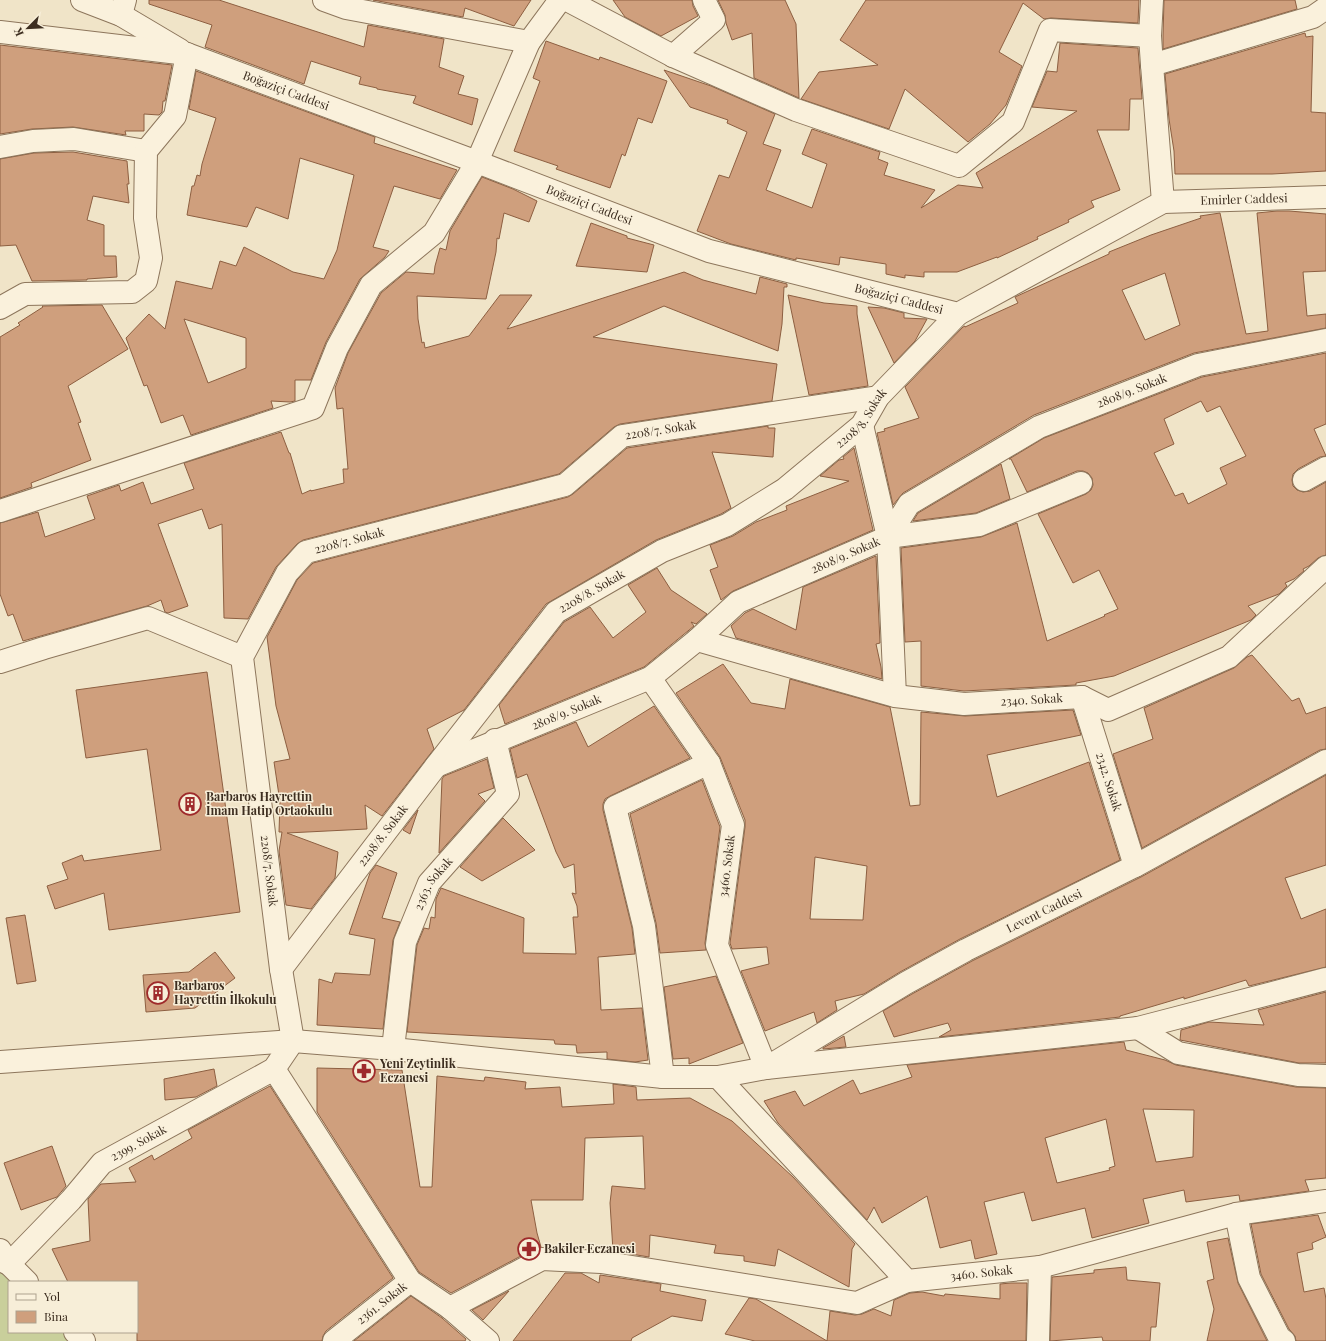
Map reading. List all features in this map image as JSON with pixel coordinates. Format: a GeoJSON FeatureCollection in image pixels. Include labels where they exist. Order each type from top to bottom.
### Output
{"type":"FeatureCollection","features":[{"type":"Feature","properties":{"kind":"street"},"geometry":{"type":"LineString","coordinates":[[0,308],[25,294],[132,292],[146,281],[151,258],[145,218],[146,151],[175,116],[186,54],[123,8],[82,0]]}},
{"type":"Feature","properties":{"kind":"street"},"geometry":{"type":"LineString","coordinates":[[324,0],[346,8],[529,42]]}},
{"type":"Feature","properties":{"kind":"street"},"geometry":{"type":"LineString","coordinates":[[0,511],[313,408],[337,348],[371,285],[434,233],[477,162],[529,42],[560,0]]}},
{"type":"Feature","properties":{"kind":"street"},"geometry":{"type":"LineString","coordinates":[[567,0],[673,56],[796,110],[959,166],[1012,122],[1050,30],[1150,36]]}},
{"type":"Feature","properties":{"kind":"street"},"geometry":{"type":"LineString","coordinates":[[673,56],[714,20],[704,0]]}},
{"type":"Feature","properties":{"kind":"street"},"geometry":{"type":"LineString","coordinates":[[1152,0],[1150,36],[1163,202]]}},
{"type":"Feature","properties":{"kind":"street"},"geometry":{"type":"LineString","coordinates":[[1152,65],[1313,16],[1326,8]]}},
{"type":"Feature","properties":{"kind":"street","name":"Boğaziçi Caddesi"},"geometry":{"type":"LineString","coordinates":[[0,32],[186,54],[477,162],[709,251],[958,314],[1163,202]]}},
{"type":"Feature","properties":{"kind":"street"},"geometry":{"type":"LineString","coordinates":[[0,147],[33,141],[74,140],[146,151]]}},
{"type":"Feature","properties":{"kind":"street","name":"Emirler Caddesi"},"geometry":{"type":"LineString","coordinates":[[1163,202],[1326,197]]}},
{"type":"Feature","properties":{"kind":"street","name":"2208/8. Sokak"},"geometry":{"type":"LineString","coordinates":[[281,969],[556,612],[662,551],[727,525],[785,489],[862,425],[878,397],[958,314]]}},
{"type":"Feature","properties":{"kind":"street","name":"2808/9. Sokak"},"geometry":{"type":"LineString","coordinates":[[436,766],[495,740],[650,678],[697,640],[738,602],[888,537],[909,504],[1039,427],[1198,365],[1326,340]]}},
{"type":"Feature","properties":{"kind":"street","name":"2208/7. Sokak"},"geometry":{"type":"LineString","coordinates":[[293,1040],[281,969],[242,657],[287,573],[306,552],[565,484],[622,436],[878,397]]}},
{"type":"Feature","properties":{"kind":"street"},"geometry":{"type":"LineString","coordinates":[[862,425],[888,537],[895,696]]}},
{"type":"Feature","properties":{"kind":"street"},"geometry":{"type":"LineString","coordinates":[[1304,480],[1326,468]]}},
{"type":"Feature","properties":{"kind":"street"},"geometry":{"type":"LineString","coordinates":[[888,537],[978,525],[1081,483]]}},
{"type":"Feature","properties":{"kind":"street","name":"2340. Sokak"},"geometry":{"type":"LineString","coordinates":[[697,640],[895,696],[964,704],[1082,697],[1108,710],[1229,657],[1326,568]]}},
{"type":"Feature","properties":{"kind":"street"},"geometry":{"type":"LineString","coordinates":[[0,662],[148,618],[242,657]]}},
{"type":"Feature","properties":{"kind":"street","name":"3460. Sokak"},"geometry":{"type":"LineString","coordinates":[[650,678],[709,763],[733,826],[717,945],[766,1068]]}},
{"type":"Feature","properties":{"kind":"street","name":"2342. Sokak"},"geometry":{"type":"LineString","coordinates":[[1082,697],[1135,866]]}},
{"type":"Feature","properties":{"kind":"street","name":"2363. Sokak"},"geometry":{"type":"LineString","coordinates":[[393,1049],[405,942],[429,883],[508,794],[495,740]]}},
{"type":"Feature","properties":{"kind":"street","name":"Levent Caddesi"},"geometry":{"type":"LineString","coordinates":[[766,1068],[906,983],[946,961],[1135,866],[1326,761]]}},
{"type":"Feature","properties":{"kind":"street"},"geometry":{"type":"LineString","coordinates":[[663,1077],[644,926],[615,807],[709,763]]}},
{"type":"Feature","properties":{"kind":"street"},"geometry":{"type":"LineString","coordinates":[[0,1062],[293,1040],[663,1077],[718,1077],[766,1068],[1138,1028],[1326,979]]}},
{"type":"Feature","properties":{"kind":"street"},"geometry":{"type":"LineString","coordinates":[[1138,1028],[1178,1053],[1298,1075],[1326,1076]]}},
{"type":"Feature","properties":{"kind":"street","name":"2399. Sokak"},"geometry":{"type":"LineString","coordinates":[[3,1258],[71,1200],[102,1163],[274,1069],[293,1040]]}},
{"type":"Feature","properties":{"kind":"street"},"geometry":{"type":"LineString","coordinates":[[274,1069],[410,1280],[450,1308],[488,1341]]}},
{"type":"Feature","properties":{"kind":"street"},"geometry":{"type":"LineString","coordinates":[[718,1077],[907,1281]]}},
{"type":"Feature","properties":{"kind":"street","name":"3460. Sokak"},"geometry":{"type":"LineString","coordinates":[[450,1308],[542,1259],[601,1262],[857,1303],[907,1281],[1040,1267],[1236,1214],[1326,1201]]}},
{"type":"Feature","properties":{"kind":"street"},"geometry":{"type":"LineString","coordinates":[[1236,1214],[1249,1278],[1279,1337],[1284,1341]]}},
{"type":"Feature","properties":{"kind":"street"},"geometry":{"type":"LineString","coordinates":[[3,1258],[26,1281]]}},
{"type":"Feature","properties":{"kind":"street"},"geometry":{"type":"LineString","coordinates":[[1038,1341],[1040,1267]]}},
{"type":"Feature","properties":{"kind":"street","name":"2361. Sokak"},"geometry":{"type":"LineString","coordinates":[[334,1341],[410,1280]]}},
{"type":"Feature","properties":{"kind":"street"},"geometry":{"type":"LineString","coordinates":[[76,1333],[84,1341]]}},
{"type":"Feature","properties":{"kind":"green space"},"geometry":{"type":"Polygon","coordinates":[[[0,1261],[26,1281],[8,1281],[8,1333],[76,1333],[84,1341],[0,1341],[0,1261]]]}},
{"type":"Feature","properties":{"kind":"building"},"geometry":{"type":"Polygon","coordinates":[[[149,0],[219,0],[364,47],[368,25],[444,39],[439,67],[464,76],[458,94],[478,99],[472,125],[413,103],[416,96],[359,84],[361,77],[311,61],[304,84],[205,47],[212,25],[149,4],[149,0]]]}},
{"type":"Feature","properties":{"kind":"building"},"geometry":{"type":"Polygon","coordinates":[[[373,0],[531,0],[514,26],[465,8],[463,17],[373,0]]]}},
{"type":"Feature","properties":{"kind":"building"},"geometry":{"type":"Polygon","coordinates":[[[613,0],[692,0],[698,16],[661,36],[625,17],[613,0]]]}},
{"type":"Feature","properties":{"kind":"building"},"geometry":{"type":"Polygon","coordinates":[[[718,0],[785,0],[796,24],[799,98],[754,78],[752,33],[732,40],[725,15],[718,0]]]}},
{"type":"Feature","properties":{"kind":"building"},"geometry":{"type":"Polygon","coordinates":[[[866,0],[1139,0],[1138,23],[1051,18],[1044,19],[1023,3],[999,52],[1022,66],[1006,105],[990,124],[968,142],[905,89],[889,129],[801,99],[819,72],[878,65],[840,40],[866,0]]]}},
{"type":"Feature","properties":{"kind":"building"},"geometry":{"type":"Polygon","coordinates":[[[1164,0],[1295,0],[1297,9],[1163,49],[1164,0]]]}},
{"type":"Feature","properties":{"kind":"building"},"geometry":{"type":"Polygon","coordinates":[[[1305,33],[1306,37],[1313,36],[1311,112],[1326,113],[1326,171],[1272,174],[1175,174],[1174,151],[1169,119],[1165,74],[1305,33]]]}},
{"type":"Feature","properties":{"kind":"building"},"geometry":{"type":"Polygon","coordinates":[[[546,41],[599,60],[600,57],[667,81],[652,123],[638,118],[625,156],[622,154],[610,188],[556,169],[558,166],[514,151],[540,81],[533,78],[546,41]]]}},
{"type":"Feature","properties":{"kind":"building"},"geometry":{"type":"Polygon","coordinates":[[[1060,43],[1138,48],[1142,99],[1130,99],[1129,130],[1097,130],[1120,190],[1091,201],[1094,207],[1068,220],[1069,222],[1037,237],[1038,239],[997,258],[957,272],[924,272],[924,277],[905,275],[905,278],[886,274],[886,264],[840,257],[839,265],[796,258],[796,260],[731,244],[697,231],[719,175],[729,178],[747,132],[727,123],[728,120],[690,107],[664,70],[711,86],[775,114],[763,144],[781,150],[766,190],[812,208],[827,164],[802,154],[812,129],[880,152],[878,159],[888,163],[884,175],[935,190],[921,208],[958,185],[983,188],[976,173],[1077,111],[1032,107],[1047,71],[1057,72],[1060,43]]]}},
{"type":"Feature","properties":{"kind":"building"},"geometry":{"type":"Polygon","coordinates":[[[0,45],[172,65],[165,101],[163,101],[162,112],[159,115],[144,114],[144,131],[125,131],[126,135],[73,127],[32,129],[0,134],[0,45]]]}},
{"type":"Feature","properties":{"kind":"building"},"geometry":{"type":"Polygon","coordinates":[[[196,71],[375,137],[374,143],[457,170],[440,199],[394,186],[373,247],[389,251],[385,257],[360,279],[326,342],[311,380],[295,380],[295,401],[271,401],[273,408],[191,435],[183,415],[161,423],[147,385],[144,386],[126,338],[149,314],[165,329],[176,281],[212,289],[220,261],[236,266],[244,247],[293,272],[324,279],[337,250],[354,175],[300,158],[288,219],[256,207],[247,227],[187,215],[192,186],[194,186],[197,175],[200,176],[202,164],[216,118],[189,109],[196,71]],[[184,319],[208,383],[246,368],[246,338],[184,319]]]}},
{"type":"Feature","properties":{"kind":"building"},"geometry":{"type":"Polygon","coordinates":[[[73,152],[127,161],[129,203],[93,196],[87,220],[104,225],[104,256],[116,256],[117,277],[87,280],[32,281],[16,245],[0,246],[0,159],[34,153],[73,152]]]}},
{"type":"Feature","properties":{"kind":"building"},"geometry":{"type":"Polygon","coordinates":[[[482,177],[513,189],[537,201],[529,222],[504,213],[499,239],[497,238],[496,252],[486,299],[417,296],[418,319],[422,343],[424,342],[425,348],[469,336],[500,295],[532,295],[507,329],[684,272],[703,280],[756,294],[760,277],[787,284],[787,287],[784,287],[782,324],[778,351],[664,306],[593,337],[777,364],[772,401],[620,424],[614,427],[559,474],[303,540],[297,544],[276,567],[248,619],[224,618],[222,524],[209,529],[202,509],[158,524],[188,606],[168,613],[165,612],[161,600],[147,606],[23,641],[13,614],[8,616],[0,594],[0,523],[38,512],[45,537],[95,519],[87,496],[119,485],[121,491],[143,482],[151,504],[194,489],[184,463],[281,432],[290,453],[302,494],[311,490],[344,483],[343,469],[348,469],[343,408],[337,409],[335,388],[348,353],[381,293],[406,272],[434,274],[440,248],[446,250],[450,231],[482,177]]]}},
{"type":"Feature","properties":{"kind":"building"},"geometry":{"type":"Polygon","coordinates":[[[1289,211],[1326,214],[1326,271],[1303,272],[1307,316],[1326,314],[1326,328],[1194,353],[1034,415],[903,493],[893,505],[877,433],[885,431],[884,429],[919,418],[905,387],[963,327],[1018,303],[1015,297],[1109,254],[1109,252],[1151,235],[1201,218],[1200,216],[1220,213],[1246,334],[1268,331],[1257,213],[1289,211]],[[1165,273],[1122,290],[1145,340],[1180,325],[1165,273]]]}},
{"type":"Feature","properties":{"kind":"building"},"geometry":{"type":"Polygon","coordinates":[[[591,223],[627,236],[627,238],[654,245],[647,272],[576,266],[591,223]]]}},
{"type":"Feature","properties":{"kind":"building"},"geometry":{"type":"Polygon","coordinates":[[[788,295],[824,303],[857,306],[868,386],[809,395],[788,295]]]}},
{"type":"Feature","properties":{"kind":"building"},"geometry":{"type":"Polygon","coordinates":[[[102,305],[128,349],[68,386],[81,422],[78,423],[91,460],[31,483],[32,487],[0,498],[0,337],[20,325],[18,323],[43,307],[42,306],[102,305]]]}},
{"type":"Feature","properties":{"kind":"building"},"geometry":{"type":"Polygon","coordinates":[[[868,307],[884,308],[904,313],[904,318],[927,319],[915,341],[894,363],[868,307]]]}},
{"type":"Feature","properties":{"kind":"building"},"geometry":{"type":"Polygon","coordinates":[[[1326,353],[1326,424],[1314,429],[1326,456],[1320,457],[1298,469],[1293,474],[1292,480],[1293,486],[1297,490],[1303,492],[1310,491],[1326,482],[1326,555],[1318,558],[1303,569],[1304,571],[1294,579],[1285,583],[1287,586],[1279,594],[1248,606],[1256,615],[1251,620],[1114,676],[1076,683],[1076,685],[964,691],[921,686],[921,641],[905,642],[901,548],[981,537],[1017,523],[1047,641],[1118,609],[1099,570],[1073,583],[1038,514],[1086,494],[1091,490],[1093,485],[1092,478],[1088,473],[1077,471],[1027,492],[1011,459],[1009,459],[1044,438],[1202,377],[1326,353]],[[1201,401],[1164,419],[1174,444],[1154,453],[1175,496],[1183,493],[1188,504],[1227,484],[1220,468],[1246,456],[1220,406],[1207,412],[1201,401]]]}},
{"type":"Feature","properties":{"kind":"building"},"geometry":{"type":"Polygon","coordinates":[[[768,426],[768,428],[775,428],[773,457],[712,452],[731,508],[721,514],[656,540],[546,604],[464,710],[427,729],[434,749],[382,816],[365,805],[367,829],[287,833],[338,852],[335,878],[311,909],[286,905],[279,851],[282,832],[279,832],[280,802],[274,762],[290,759],[276,706],[267,637],[297,580],[313,563],[568,497],[627,448],[768,426]]]}},
{"type":"Feature","properties":{"kind":"building"},"geometry":{"type":"Polygon","coordinates":[[[854,448],[873,530],[733,591],[721,600],[710,570],[718,567],[710,545],[733,536],[756,522],[787,510],[786,506],[849,481],[820,476],[839,460],[844,459],[843,457],[854,448]]]}},
{"type":"Feature","properties":{"kind":"building"},"geometry":{"type":"Polygon","coordinates":[[[1001,464],[1010,499],[976,513],[913,521],[918,513],[1001,464]]]}},
{"type":"Feature","properties":{"kind":"building"},"geometry":{"type":"Polygon","coordinates":[[[876,556],[880,643],[876,644],[882,679],[736,638],[731,626],[745,613],[753,609],[796,630],[803,587],[876,556]]]}},
{"type":"Feature","properties":{"kind":"building"},"geometry":{"type":"Polygon","coordinates":[[[657,568],[671,590],[707,614],[696,624],[691,622],[694,626],[644,667],[505,724],[499,705],[564,622],[590,607],[613,638],[646,612],[628,585],[657,568]]]}},
{"type":"Feature","properties":{"kind":"building"},"geometry":{"type":"Polygon","coordinates":[[[1252,655],[1292,701],[1299,698],[1306,714],[1326,707],[1326,749],[1320,750],[1142,848],[1113,754],[1153,739],[1144,708],[1234,668],[1247,657],[1252,655]]]}},
{"type":"Feature","properties":{"kind":"building"},"geometry":{"type":"Polygon","coordinates":[[[723,664],[751,703],[785,709],[790,679],[890,707],[910,806],[920,805],[921,712],[965,716],[1073,710],[1081,735],[987,755],[997,797],[1089,762],[1120,860],[960,939],[864,994],[835,1001],[837,1010],[817,1023],[814,1012],[765,1031],[741,971],[769,964],[767,947],[732,949],[730,943],[745,820],[720,757],[676,693],[723,664]],[[815,857],[810,919],[863,920],[867,866],[815,857]]]}},
{"type":"Feature","properties":{"kind":"building","name":"Barbaros Hayrettin İmam Hatip Ortaokulu"},"geometry":{"type":"Polygon","coordinates":[[[207,672],[240,912],[109,930],[104,893],[55,909],[47,886],[68,879],[62,863],[82,855],[84,861],[161,850],[147,749],[86,758],[76,690],[207,672]]]}},
{"type":"Feature","properties":{"kind":"building"},"geometry":{"type":"Polygon","coordinates":[[[654,706],[690,758],[605,799],[603,810],[632,928],[635,954],[598,957],[601,1010],[642,1008],[648,1060],[635,1062],[607,1059],[607,1052],[577,1053],[576,1045],[555,1044],[554,1040],[407,1032],[417,945],[424,928],[429,929],[431,917],[435,918],[436,899],[441,888],[524,918],[523,953],[576,954],[573,917],[578,917],[577,906],[572,893],[576,894],[574,864],[564,868],[556,852],[527,774],[517,778],[510,749],[576,722],[588,747],[654,706]]]}},
{"type":"Feature","properties":{"kind":"building"},"geometry":{"type":"Polygon","coordinates":[[[487,759],[494,788],[478,794],[485,801],[439,853],[442,779],[444,776],[487,759]]]}},
{"type":"Feature","properties":{"kind":"building"},"geometry":{"type":"Polygon","coordinates":[[[1326,775],[1326,865],[1285,878],[1301,919],[1326,909],[1326,967],[1249,986],[1246,980],[1120,1017],[939,1037],[951,1030],[948,1023],[894,1037],[883,1011],[972,961],[1141,877],[1326,775]]]}},
{"type":"Feature","properties":{"kind":"building"},"geometry":{"type":"Polygon","coordinates":[[[702,780],[720,827],[705,943],[706,950],[660,953],[656,923],[630,814],[702,780]]]}},
{"type":"Feature","properties":{"kind":"building"},"geometry":{"type":"Polygon","coordinates":[[[418,810],[410,834],[403,830],[418,810]]]}},
{"type":"Feature","properties":{"kind":"building"},"geometry":{"type":"Polygon","coordinates":[[[503,818],[535,850],[482,881],[460,867],[503,818]]]}},
{"type":"Feature","properties":{"kind":"building"},"geometry":{"type":"Polygon","coordinates":[[[376,865],[397,873],[382,918],[400,922],[393,940],[383,1029],[317,1025],[319,979],[332,983],[335,973],[370,975],[375,939],[349,934],[370,873],[376,865]]]}},
{"type":"Feature","properties":{"kind":"building"},"geometry":{"type":"Polygon","coordinates":[[[25,915],[36,981],[17,984],[6,918],[25,915]]]}},
{"type":"Feature","properties":{"kind":"building"},"geometry":{"type":"Polygon","coordinates":[[[215,952],[235,978],[195,1008],[146,1012],[143,975],[189,972],[215,952]]]}},
{"type":"Feature","properties":{"kind":"building"},"geometry":{"type":"Polygon","coordinates":[[[716,976],[743,1043],[689,1064],[689,1058],[673,1059],[664,987],[716,976]]]}},
{"type":"Feature","properties":{"kind":"building"},"geometry":{"type":"Polygon","coordinates":[[[1326,992],[1326,1063],[1299,1063],[1180,1040],[1181,1030],[1209,1022],[1264,1025],[1258,1010],[1326,992]]]}},
{"type":"Feature","properties":{"kind":"building"},"geometry":{"type":"Polygon","coordinates":[[[844,1036],[846,1047],[823,1049],[823,1048],[844,1036]]]}},
{"type":"Feature","properties":{"kind":"building"},"geometry":{"type":"Polygon","coordinates":[[[1124,1042],[1126,1050],[1165,1060],[1176,1065],[1296,1087],[1326,1088],[1326,1178],[1305,1180],[1309,1191],[1240,1201],[1239,1195],[1186,1202],[1184,1190],[1143,1199],[1149,1223],[1092,1238],[1085,1208],[1032,1221],[1024,1192],[984,1202],[997,1254],[975,1259],[971,1240],[940,1248],[927,1196],[882,1223],[874,1207],[867,1220],[778,1123],[764,1101],[795,1091],[804,1106],[853,1080],[860,1094],[912,1077],[907,1065],[1124,1042]],[[1143,1109],[1156,1162],[1193,1157],[1194,1110],[1143,1109]],[[1106,1119],[1045,1138],[1057,1183],[1110,1170],[1109,1168],[1115,1166],[1106,1119]]]}},
{"type":"Feature","properties":{"kind":"building"},"geometry":{"type":"Polygon","coordinates":[[[317,1068],[402,1070],[420,1187],[432,1187],[437,1076],[484,1081],[485,1077],[526,1082],[525,1089],[560,1087],[562,1107],[614,1104],[613,1084],[636,1087],[637,1100],[690,1098],[732,1121],[793,1177],[855,1244],[852,1249],[849,1287],[778,1249],[775,1266],[744,1261],[744,1256],[714,1253],[716,1245],[650,1235],[649,1257],[613,1251],[610,1203],[612,1186],[645,1189],[643,1136],[585,1138],[583,1200],[531,1200],[541,1247],[536,1248],[451,1293],[419,1272],[317,1112],[317,1068]]]}},
{"type":"Feature","properties":{"kind":"building"},"geometry":{"type":"Polygon","coordinates":[[[214,1069],[217,1086],[196,1097],[165,1100],[164,1079],[214,1069]]]}},
{"type":"Feature","properties":{"kind":"building"},"geometry":{"type":"Polygon","coordinates":[[[270,1086],[393,1278],[326,1331],[322,1341],[137,1341],[138,1281],[68,1281],[52,1249],[90,1241],[88,1199],[101,1184],[136,1182],[129,1168],[152,1155],[154,1160],[192,1138],[188,1130],[270,1086]]]}},
{"type":"Feature","properties":{"kind":"building"},"geometry":{"type":"Polygon","coordinates":[[[52,1146],[66,1186],[57,1197],[21,1210],[4,1163],[52,1146]]]}},
{"type":"Feature","properties":{"kind":"building"},"geometry":{"type":"Polygon","coordinates":[[[1318,1215],[1326,1237],[1312,1243],[1313,1249],[1297,1253],[1304,1292],[1324,1288],[1326,1299],[1326,1341],[1296,1341],[1295,1336],[1289,1329],[1261,1274],[1251,1224],[1318,1215]]]}},
{"type":"Feature","properties":{"kind":"building"},"geometry":{"type":"Polygon","coordinates":[[[1228,1238],[1238,1283],[1267,1341],[1207,1341],[1214,1309],[1207,1281],[1214,1279],[1207,1242],[1228,1238]]]}},
{"type":"Feature","properties":{"kind":"building"},"geometry":{"type":"Polygon","coordinates":[[[1126,1267],[1127,1280],[1160,1283],[1156,1327],[1151,1327],[1150,1341],[1103,1341],[1102,1337],[1050,1341],[1052,1277],[1094,1273],[1094,1270],[1126,1267]]]}},
{"type":"Feature","properties":{"kind":"building"},"geometry":{"type":"Polygon","coordinates":[[[565,1273],[581,1273],[599,1283],[600,1275],[661,1284],[660,1291],[706,1300],[702,1321],[672,1316],[632,1338],[631,1341],[513,1341],[565,1273]]]}},
{"type":"Feature","properties":{"kind":"building"},"geometry":{"type":"Polygon","coordinates":[[[1027,1283],[1026,1341],[827,1341],[830,1311],[855,1315],[874,1309],[891,1316],[894,1300],[910,1293],[922,1292],[944,1296],[945,1294],[1000,1299],[1000,1284],[1027,1283]]]}},
{"type":"Feature","properties":{"kind":"building"},"geometry":{"type":"Polygon","coordinates":[[[509,1291],[483,1320],[472,1310],[509,1291]]]}},
{"type":"Feature","properties":{"kind":"building"},"geometry":{"type":"Polygon","coordinates":[[[411,1296],[442,1318],[466,1339],[465,1341],[354,1341],[411,1296]]]}},
{"type":"Feature","properties":{"kind":"building"},"geometry":{"type":"Polygon","coordinates":[[[749,1298],[756,1299],[827,1341],[755,1341],[725,1334],[749,1298]]]}},
{"type":"Feature","properties":{"kind":"place","name":"Barbaros Hayrettin İmam Hatip Ortaokulu"},"geometry":{"type":"Point","coordinates":[190,804]}},
{"type":"Feature","properties":{"kind":"place","name":"Barbaros Hayrettin İlkokulu"},"geometry":{"type":"Point","coordinates":[158,993]}},
{"type":"Feature","properties":{"kind":"place","name":"Yeni Zeytinlik Eczanesi"},"geometry":{"type":"Point","coordinates":[364,1071]}},
{"type":"Feature","properties":{"kind":"place","name":"Bakiler Eczanesi"},"geometry":{"type":"Point","coordinates":[529,1249]}}]}
